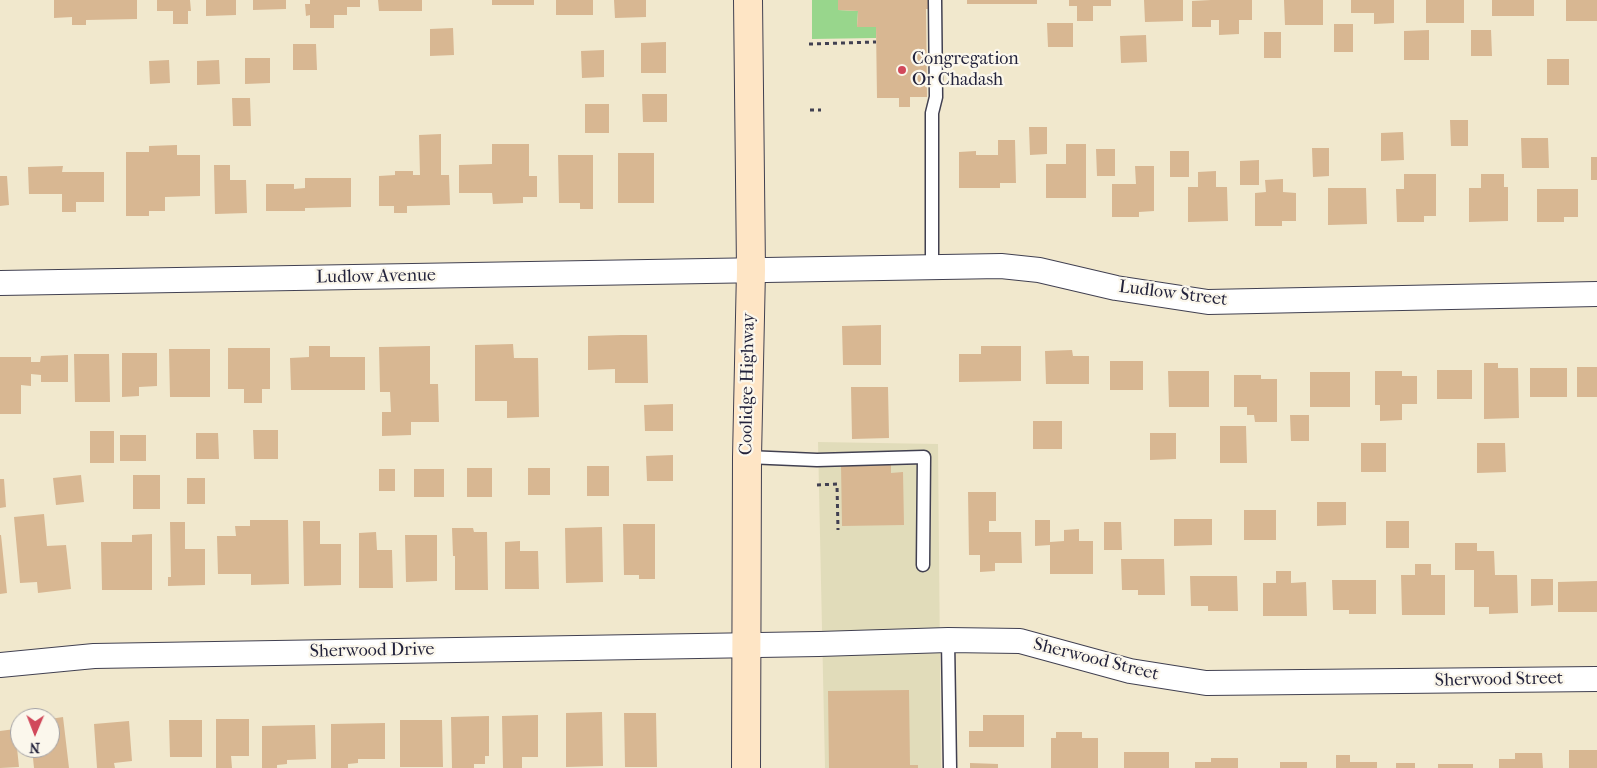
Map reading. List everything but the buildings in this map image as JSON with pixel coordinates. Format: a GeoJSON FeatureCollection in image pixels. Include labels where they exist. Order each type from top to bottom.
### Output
{"type":"FeatureCollection","features":[{"type":"Feature","properties":{"kind":"main road","name":"Coolidge Highway"},"geometry":{"type":"LineString","coordinates":[[746,768],[745,645],[751,270],[748,0]]}},
{"type":"Feature","properties":{"kind":"street","name":"Ludlow Street"},"geometry":{"type":"LineString","coordinates":[[751,270],[1001,266],[1039,270],[1116,288],[1208,302],[1597,294]]}},
{"type":"Feature","properties":{"kind":"street","name":"Ludlow Avenue"},"geometry":{"type":"LineString","coordinates":[[0,283],[751,270]]}},
{"type":"Feature","properties":{"kind":"street","name":"Sherwood Street"},"geometry":{"type":"LineString","coordinates":[[745,645],[948,640],[1020,641],[1130,671],[1206,683],[1597,679]]}},
{"type":"Feature","properties":{"kind":"street","name":"Sherwood Drive"},"geometry":{"type":"LineString","coordinates":[[0,665],[94,656],[745,645]]}},
{"type":"Feature","properties":{"kind":"lane"},"geometry":{"type":"LineString","coordinates":[[932,266],[932,113],[936,97],[935,0]]}},
{"type":"Feature","properties":{"kind":"lane"},"geometry":{"type":"LineString","coordinates":[[747,457],[817,460],[924,458],[923,566]]}},
{"type":"Feature","properties":{"kind":"lane"},"geometry":{"type":"LineString","coordinates":[[948,640],[950,768]]}},
{"type":"Feature","properties":{"kind":"path"},"geometry":{"type":"LineString","coordinates":[[809,44],[876,42]]}},
{"type":"Feature","properties":{"kind":"path"},"geometry":{"type":"LineString","coordinates":[[810,110],[820,110]]}},
{"type":"Feature","properties":{"kind":"path"},"geometry":{"type":"LineString","coordinates":[[817,485],[837,484],[838,530]]}},
{"type":"Feature","properties":{"kind":"shaded area"},"geometry":{"type":"Polygon","coordinates":[[[818,442],[938,444],[941,768],[825,768],[818,442]]]}},
{"type":"Feature","properties":{"kind":"green space"},"geometry":{"type":"Polygon","coordinates":[[[812,0],[838,0],[838,10],[858,11],[857,27],[876,27],[876,38],[812,39],[812,0]]]}},
{"type":"Feature","properties":{"kind":"place","name":"Congregation Or Chadash"},"geometry":{"type":"Point","coordinates":[902,70]}}]}
